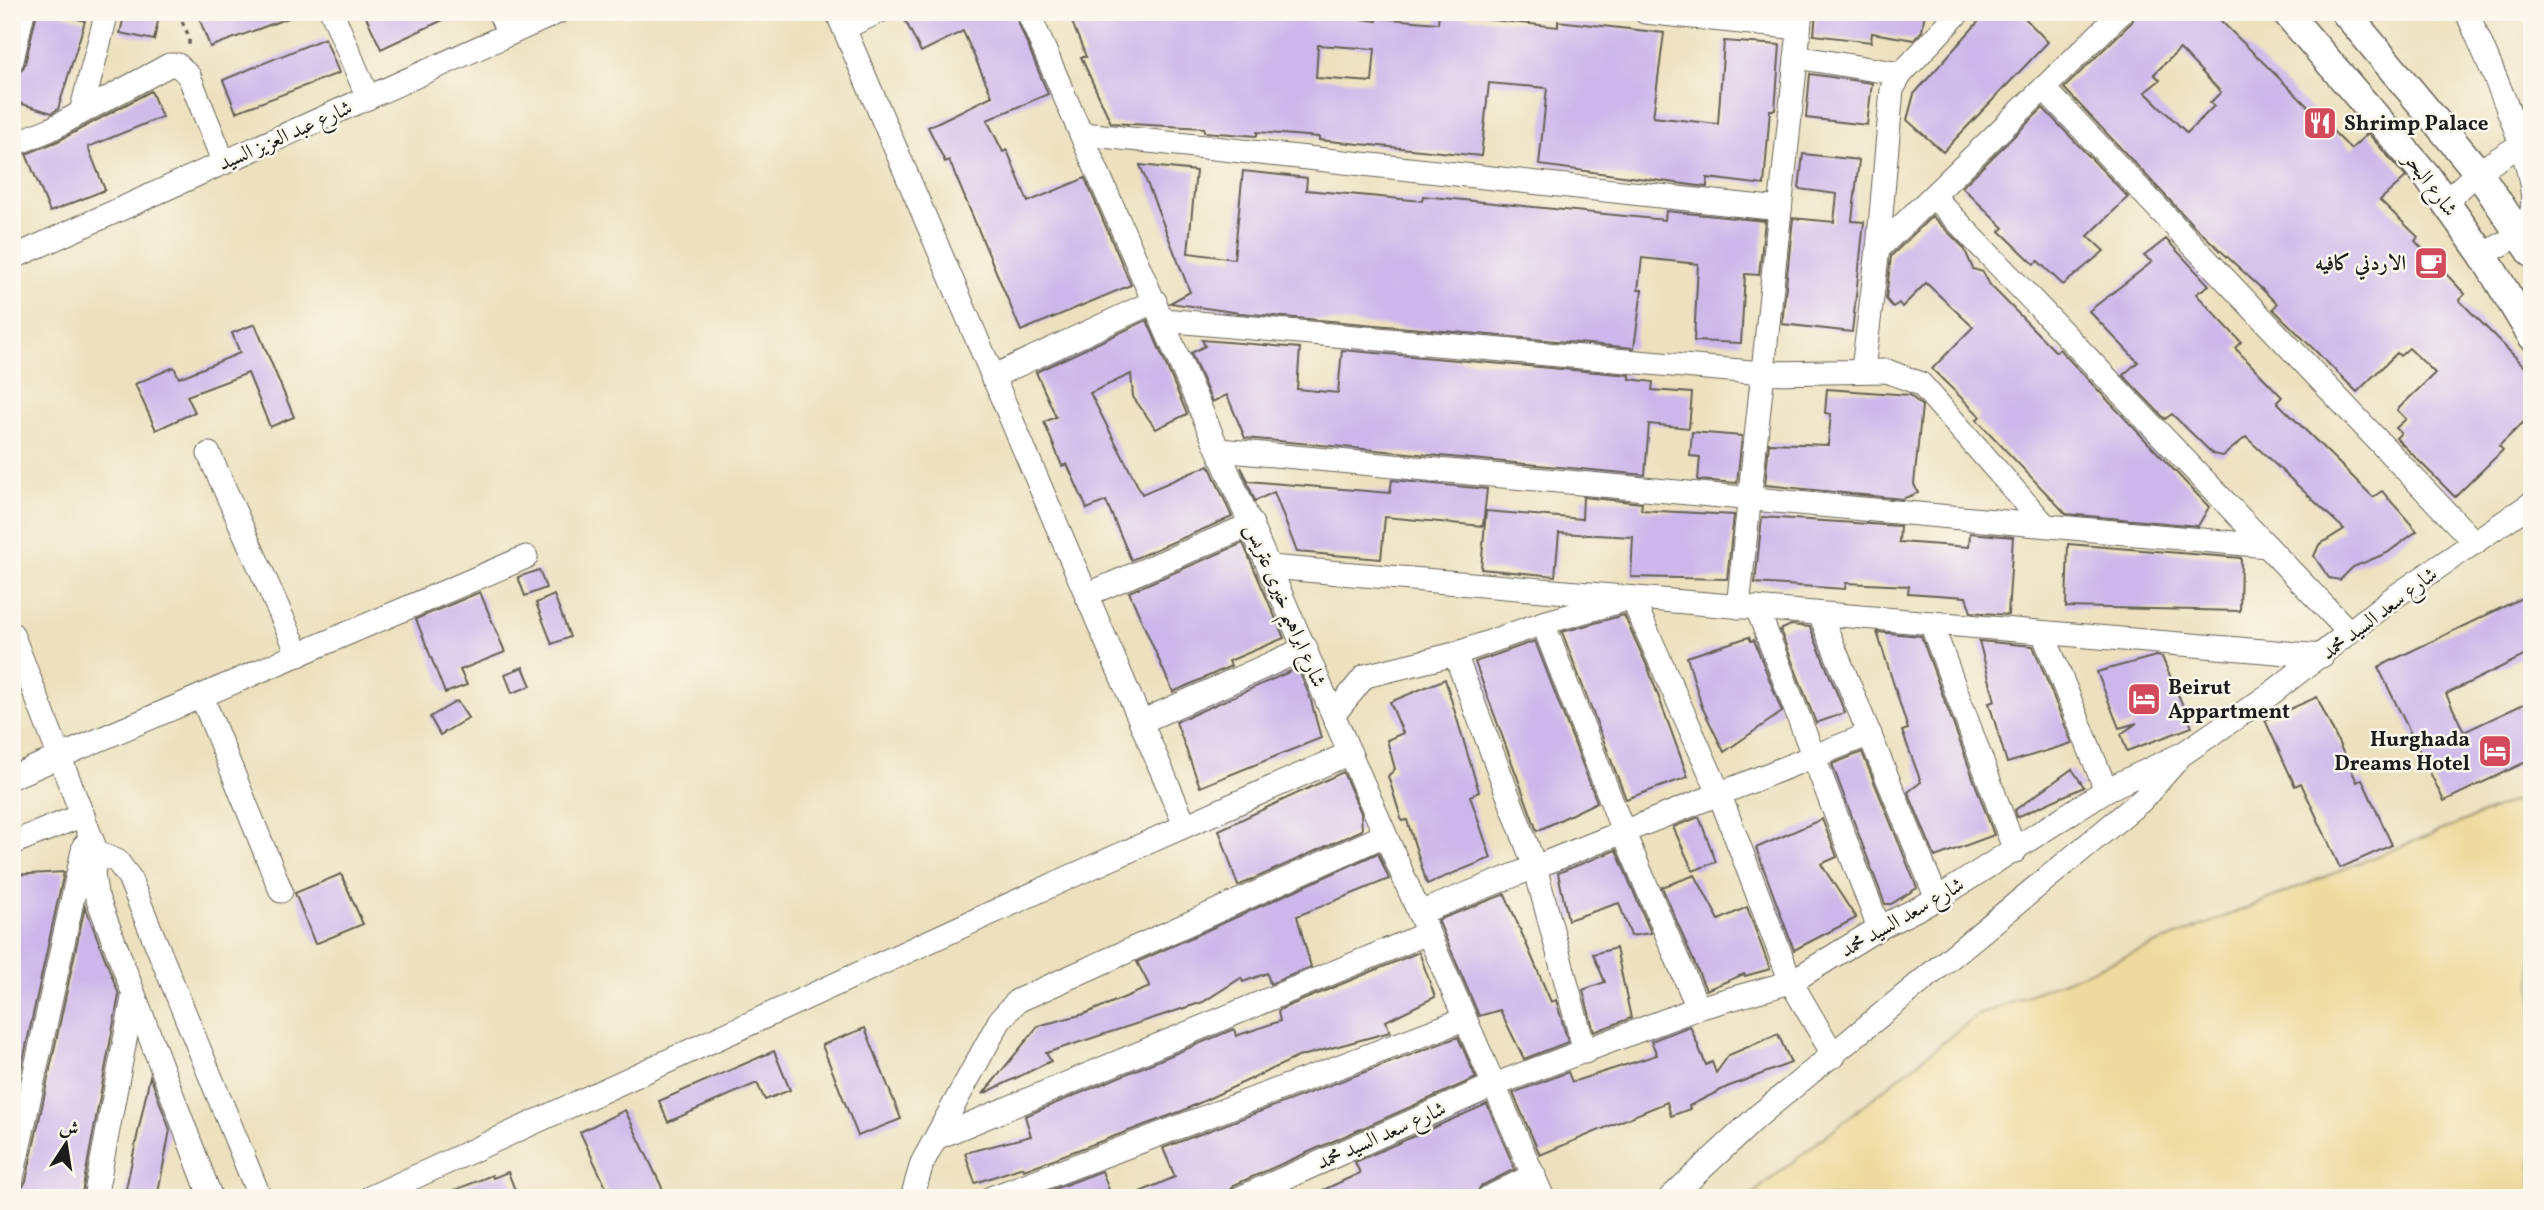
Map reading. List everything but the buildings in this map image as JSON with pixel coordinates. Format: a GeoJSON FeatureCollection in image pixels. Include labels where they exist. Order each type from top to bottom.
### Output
{"type":"FeatureCollection","features":[{"type":"Feature","properties":{"kind":"main road","name":"شارع البحر"},"geometry":{"type":"LineString","coordinates":[[2286,12],[2398,139],[2483,255],[2532,336]]}},
{"type":"Feature","properties":{"kind":"main road","name":"شارع البحر"},"geometry":{"type":"LineString","coordinates":[[2345,12],[2478,172],[2526,243]]}},
{"type":"Feature","properties":{"kind":"street"},"geometry":{"type":"LineString","coordinates":[[12,60],[23,12]]}},
{"type":"Feature","properties":{"kind":"street"},"geometry":{"type":"LineString","coordinates":[[81,112],[107,12]]}},
{"type":"Feature","properties":{"kind":"street"},"geometry":{"type":"LineString","coordinates":[[332,12],[368,98]]}},
{"type":"Feature","properties":{"kind":"street"},"geometry":{"type":"LineString","coordinates":[[499,12],[509,34]]}},
{"type":"Feature","properties":{"kind":"street","name":"شارع عبد العزيز السيد"},"geometry":{"type":"LineString","coordinates":[[12,258],[558,12]]}},
{"type":"Feature","properties":{"kind":"street"},"geometry":{"type":"LineString","coordinates":[[878,12],[840,20],[1185,825]]}},
{"type":"Feature","properties":{"kind":"street","name":"شارع ابراهيم خيرى عتريس"},"geometry":{"type":"LineString","coordinates":[[1028,12],[1084,134],[1543,1198]]}},
{"type":"Feature","properties":{"kind":"street"},"geometry":{"type":"LineString","coordinates":[[1644,12],[1800,20],[1750,498],[1748,608],[1813,755],[1879,929]]}},
{"type":"Feature","properties":{"kind":"street"},"geometry":{"type":"LineString","coordinates":[[1863,369],[1878,249],[1890,98],[1901,74],[1959,12]]}},
{"type":"Feature","properties":{"kind":"street"},"geometry":{"type":"LineString","coordinates":[[1878,249],[2122,12]]}},
{"type":"Feature","properties":{"kind":"street"},"geometry":{"type":"LineString","coordinates":[[2467,12],[2520,145],[2532,196],[2526,243],[2483,255]]}},
{"type":"Feature","properties":{"kind":"street"},"geometry":{"type":"LineString","coordinates":[[1796,57],[1901,74]]}},
{"type":"Feature","properties":{"kind":"street"},"geometry":{"type":"LineString","coordinates":[[12,145],[169,65],[185,69],[224,163]]}},
{"type":"Feature","properties":{"kind":"street"},"geometry":{"type":"LineString","coordinates":[[2044,88],[2475,543]]}},
{"type":"Feature","properties":{"kind":"street"},"geometry":{"type":"LineString","coordinates":[[1084,134],[1780,209]]}},
{"type":"Feature","properties":{"kind":"street"},"geometry":{"type":"LineString","coordinates":[[2445,202],[2478,172],[2520,145]]}},
{"type":"Feature","properties":{"kind":"street"},"geometry":{"type":"LineString","coordinates":[[1933,196],[2350,632]]}},
{"type":"Feature","properties":{"kind":"street"},"geometry":{"type":"LineString","coordinates":[[992,377],[1159,311],[1763,373],[1863,369],[1887,371],[1921,384],[2044,524]]}},
{"type":"Feature","properties":{"kind":"street"},"geometry":{"type":"LineString","coordinates":[[1219,450],[2267,545]]}},
{"type":"Feature","properties":{"kind":"street"},"geometry":{"type":"LineString","coordinates":[[209,454],[299,655]]}},
{"type":"Feature","properties":{"kind":"street","name":"شارع سعد السيد محمد"},"geometry":{"type":"LineString","coordinates":[[1240,1198],[1494,1085],[1698,1008],[1791,982],[1879,929],[1937,899],[2106,790],[2184,753],[2322,656],[2427,574],[2505,524],[2532,503]]}},
{"type":"Feature","properties":{"kind":"street","name":"شارع سعد السيد محمد"},"geometry":{"type":"LineString","coordinates":[[2505,524],[2532,522]]}},
{"type":"Feature","properties":{"kind":"street"},"geometry":{"type":"LineString","coordinates":[[1086,595],[1252,524]]}},
{"type":"Feature","properties":{"kind":"street"},"geometry":{"type":"LineString","coordinates":[[12,778],[526,557]]}},
{"type":"Feature","properties":{"kind":"street"},"geometry":{"type":"LineString","coordinates":[[1270,567],[2322,656]]}},
{"type":"Feature","properties":{"kind":"street"},"geometry":{"type":"LineString","coordinates":[[1334,714],[1365,676],[1455,654],[1544,623],[1632,598]]}},
{"type":"Feature","properties":{"kind":"street"},"geometry":{"type":"LineString","coordinates":[[1632,598],[1719,793],[1791,982],[1834,1056]]}},
{"type":"Feature","properties":{"kind":"street"},"geometry":{"type":"LineString","coordinates":[[1820,614],[1937,899]]}},
{"type":"Feature","properties":{"kind":"street"},"geometry":{"type":"LineString","coordinates":[[1544,623],[1623,831],[1698,1008]]}},
{"type":"Feature","properties":{"kind":"street"},"geometry":{"type":"LineString","coordinates":[[1931,623],[2015,851]]}},
{"type":"Feature","properties":{"kind":"street"},"geometry":{"type":"LineString","coordinates":[[2043,633],[2106,790]]}},
{"type":"Feature","properties":{"kind":"street"},"geometry":{"type":"LineString","coordinates":[[12,634],[97,853],[93,884],[133,998],[211,1198]]}},
{"type":"Feature","properties":{"kind":"street"},"geometry":{"type":"LineString","coordinates":[[1141,722],[1306,649]]}},
{"type":"Feature","properties":{"kind":"street"},"geometry":{"type":"LineString","coordinates":[[1455,654],[1535,867],[1585,1052]]}},
{"type":"Feature","properties":{"kind":"street"},"geometry":{"type":"LineString","coordinates":[[202,697],[281,891]]}},
{"type":"Feature","properties":{"kind":"street"},"geometry":{"type":"LineString","coordinates":[[936,1138],[1424,923],[1535,867],[1870,734]]}},
{"type":"Feature","properties":{"kind":"street"},"geometry":{"type":"LineString","coordinates":[[369,1198],[1185,825],[1350,753]]}},
{"type":"Feature","properties":{"kind":"street"},"geometry":{"type":"LineString","coordinates":[[1670,1198],[1748,1124],[1834,1056],[2142,800],[2184,753]]}},
{"type":"Feature","properties":{"kind":"street"},"geometry":{"type":"LineString","coordinates":[[12,843],[85,821]]}},
{"type":"Feature","properties":{"kind":"street"},"geometry":{"type":"LineString","coordinates":[[12,1178],[85,821]]}},
{"type":"Feature","properties":{"kind":"street"},"geometry":{"type":"LineString","coordinates":[[912,1198],[922,1163],[1000,1020],[1017,1001],[1385,835]]}},
{"type":"Feature","properties":{"kind":"street"},"geometry":{"type":"LineString","coordinates":[[97,853],[117,861],[130,877],[260,1198]]}},
{"type":"Feature","properties":{"kind":"street"},"geometry":{"type":"LineString","coordinates":[[95,1198],[133,998]]}},
{"type":"Feature","properties":{"kind":"street"},"geometry":{"type":"LineString","coordinates":[[991,1198],[1465,1019]]}},
{"type":"Feature","properties":{"kind":"street"},"geometry":{"type":"LineString","coordinates":[[1488,1198],[1534,1175]]}},
{"type":"Feature","properties":{"kind":"path"},"geometry":{"type":"LineString","coordinates":[[178,12],[189,37],[189,54],[185,69]]}},
{"type":"Feature","properties":{"kind":"sand"},"geometry":{"type":"Polygon","coordinates":[[[2532,794],[2532,1198],[1747,1198],[1976,1016],[2532,794]]]}},
{"type":"Feature","properties":{"kind":"place","name":"Shrimp Palace"},"geometry":{"type":"Point","coordinates":[2320,123]}},
{"type":"Feature","properties":{"kind":"place","name":"الاردني كافيه"},"geometry":{"type":"Point","coordinates":[2431,263]}},
{"type":"Feature","properties":{"kind":"place","name":"Beirut Appartment"},"geometry":{"type":"Point","coordinates":[2144,699]}},
{"type":"Feature","properties":{"kind":"place","name":"Hurghada Dreams Hotel"},"geometry":{"type":"Point","coordinates":[2495,751]}}]}
